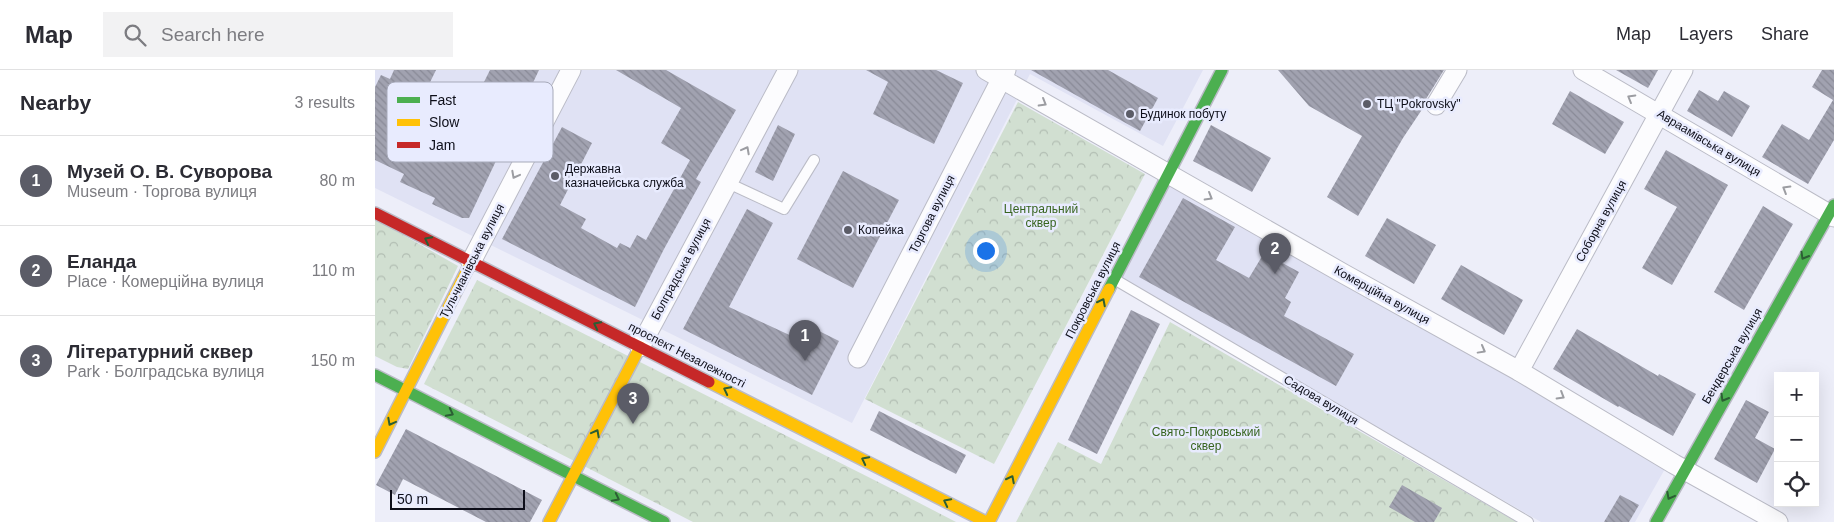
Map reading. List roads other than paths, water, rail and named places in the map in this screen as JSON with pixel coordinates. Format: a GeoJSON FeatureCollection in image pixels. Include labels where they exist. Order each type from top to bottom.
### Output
{"type":"FeatureCollection","features":[{"type":"Feature","properties":{"kind":"main road","name":"Покровська вулиця"},"geometry":{"type":"LineString","coordinates":[[987,522],[1221,70]]}},
{"type":"Feature","properties":{"kind":"main road","name":"Бендерська вулиця"},"geometry":{"type":"LineString","coordinates":[[1656,522],[1832,212]]}},
{"type":"Feature","properties":{"kind":"main road","name":"проспект Незалежності"},"geometry":{"type":"LineString","coordinates":[[375,213],[987,522]]}},
{"type":"Feature","properties":{"kind":"main road","name":"Тульчианівська вулиця"},"geometry":{"type":"LineString","coordinates":[[375,452],[471,262]]}},
{"type":"Feature","properties":{"kind":"main road","name":"Болградська вулиця"},"geometry":{"type":"LineString","coordinates":[[549,522],[640,347]]}},
{"type":"Feature","properties":{"kind":"main road"},"geometry":{"type":"LineString","coordinates":[[375,374],[664,522]]}},
{"type":"Feature","properties":{"kind":"street","name":"Тульчианівська вулиця"},"geometry":{"type":"LineString","coordinates":[[553,105],[571,70]]}},
{"type":"Feature","properties":{"kind":"street","name":"Болградська вулиця"},"geometry":{"type":"LineString","coordinates":[[640,347],[788,70]]}},
{"type":"Feature","properties":{"kind":"street"},"geometry":{"type":"LineString","coordinates":[[1436,105],[1457,70]]}},
{"type":"Feature","properties":{"kind":"street","name":"Авраамівська вулиця"},"geometry":{"type":"LineString","coordinates":[[1583,70],[1832,212]]}},
{"type":"Feature","properties":{"kind":"street","name":"Соборна вулиця"},"geometry":{"type":"LineString","coordinates":[[1519,371],[1683,70]]}},
{"type":"Feature","properties":{"kind":"street","name":"Комерційна вулиця"},"geometry":{"type":"LineString","coordinates":[[998,73],[1167,173],[1519,371],[1684,470],[1778,522]]}},
{"type":"Feature","properties":{"kind":"street","name":"Торгова вулиця"},"geometry":{"type":"LineString","coordinates":[[858,358],[998,73]]}},
{"type":"Feature","properties":{"kind":"street","name":"Тульчианівська вулиця"},"geometry":{"type":"LineString","coordinates":[[471,262],[523,162]]}},
{"type":"Feature","properties":{"kind":"lane"},"geometry":{"type":"LineString","coordinates":[[728,183],[784,209],[814,160]]}},
{"type":"Feature","properties":{"kind":"lane","name":"Садова вулиця"},"geometry":{"type":"LineString","coordinates":[[1113,279],[1527,522]]}},
{"type":"Feature","properties":{"kind":"place","name":"ТЦ \"Pokrovsky\""},"geometry":{"type":"Point","coordinates":[1367,104]}},
{"type":"Feature","properties":{"kind":"place","name":"Будинок побуту"},"geometry":{"type":"Point","coordinates":[1130,114]}},
{"type":"Feature","properties":{"kind":"place","name":"Державна казначейська служба"},"geometry":{"type":"Point","coordinates":[555,176]}},
{"type":"Feature","properties":{"kind":"place","name":"Копейка"},"geometry":{"type":"Point","coordinates":[848,230]}},
{"type":"Feature","properties":{"kind":"place","name":"Еланда"},"geometry":{"type":"Point","coordinates":[1275,274]}},
{"type":"Feature","properties":{"kind":"place","name":"Музей О. В. Суворова"},"geometry":{"type":"Point","coordinates":[805,361]}},
{"type":"Feature","properties":{"kind":"place","name":"Літературний сквер"},"geometry":{"type":"Point","coordinates":[633,424]}},
{"type":"Feature","properties":{"kind":"park label","name":"Центральний сквер"},"geometry":{"type":"Point","coordinates":[1041,216]}},
{"type":"Feature","properties":{"kind":"park label","name":"Свято-Покровський сквер"},"geometry":{"type":"Point","coordinates":[1206,439]}}]}
